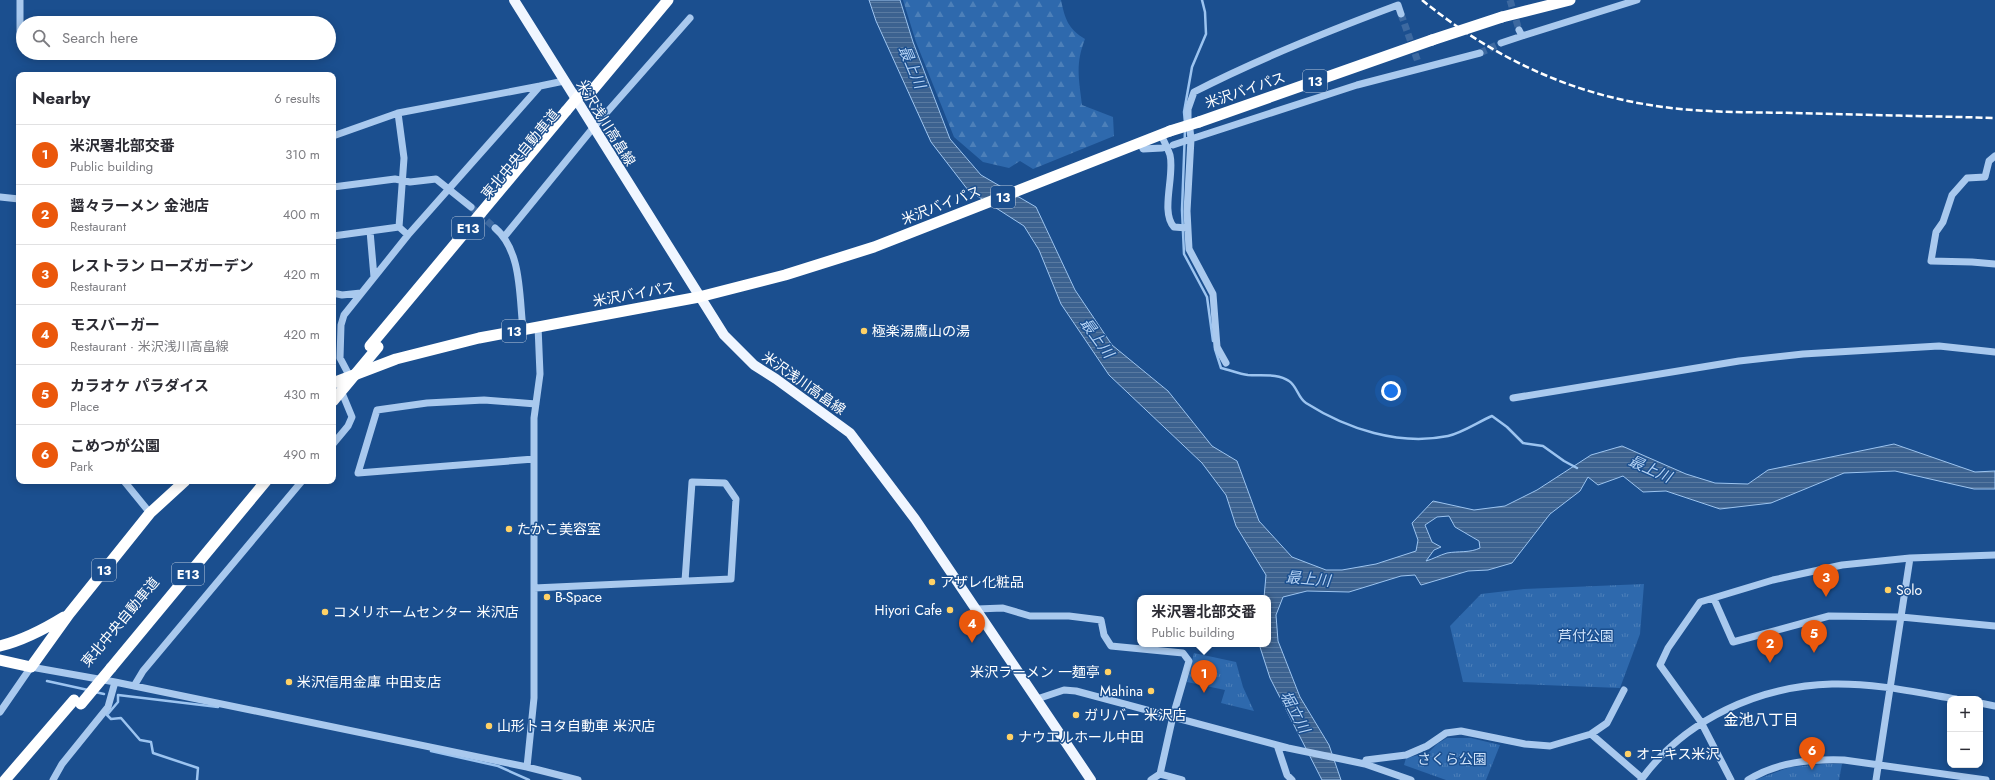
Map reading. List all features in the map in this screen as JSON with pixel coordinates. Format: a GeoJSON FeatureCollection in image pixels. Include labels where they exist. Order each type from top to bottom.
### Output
{"type":"FeatureCollection","features":[{"type":"Feature","properties":{"kind":"highway","name":"東北中央自動車道"},"geometry":{"type":"LineString","coordinates":[[336,397],[374,347],[569,114],[659,0]]}},
{"type":"Feature","properties":{"kind":"highway","name":"東北中央自動車道"},"geometry":{"type":"LineString","coordinates":[[589,89],[668,0]]}},
{"type":"Feature","properties":{"kind":"highway","name":"米沢バイパス"},"geometry":{"type":"LineString","coordinates":[[336,384],[349,375],[396,359],[479,338],[699,297],[778,277],[874,247],[1137,145],[1194,120],[1502,17],[1570,0]]}},
{"type":"Feature","properties":{"kind":"highway","name":"東北中央自動車道"},"geometry":{"type":"LineString","coordinates":[[336,383],[374,347]]}},
{"type":"Feature","properties":{"kind":"highway","name":"13"},"geometry":{"type":"LineString","coordinates":[[31,667],[69,614],[150,513],[182,484]]}},
{"type":"Feature","properties":{"kind":"highway","name":"東北中央自動車道"},"geometry":{"type":"LineString","coordinates":[[108,666],[255,484]]}},
{"type":"Feature","properties":{"kind":"highway","name":"東北中央自動車道"},"geometry":{"type":"LineString","coordinates":[[14,780],[108,666],[263,484]]}},
{"type":"Feature","properties":{"kind":"highway"},"geometry":{"type":"LineString","coordinates":[[0,646],[20,641],[38,633],[69,614]]}},
{"type":"Feature","properties":{"kind":"highway"},"geometry":{"type":"LineString","coordinates":[[0,660],[31,667]]}},
{"type":"Feature","properties":{"kind":"highway","name":"東北中央自動車道"},"geometry":{"type":"LineString","coordinates":[[5,780],[78,702]]}},
{"type":"Feature","properties":{"kind":"main road","name":"米沢浅川高畠線"},"geometry":{"type":"LineString","coordinates":[[514,0],[724,335],[743,355],[850,433],[915,519],[977,609],[1090,780]]}},
{"type":"Feature","properties":{"kind":"street"},"geometry":{"type":"LineString","coordinates":[[20,0],[20,16]]}},
{"type":"Feature","properties":{"kind":"street"},"geometry":{"type":"LineString","coordinates":[[1501,43],[1520,33],[1637,0]]}},
{"type":"Feature","properties":{"kind":"street"},"geometry":{"type":"LineString","coordinates":[[1194,120],[1188,109],[1194,92],[1244,66],[1320,34],[1398,5],[1401,14]]}},
{"type":"Feature","properties":{"kind":"street"},"geometry":{"type":"LineString","coordinates":[[504,238],[594,128],[690,18]]}},
{"type":"Feature","properties":{"kind":"street"},"geometry":{"type":"LineString","coordinates":[[1175,144],[1419,64],[1480,53]]}},
{"type":"Feature","properties":{"kind":"street"},"geometry":{"type":"LineString","coordinates":[[336,135],[398,113],[564,81]]}},
{"type":"Feature","properties":{"kind":"street"},"geometry":{"type":"LineString","coordinates":[[349,375],[340,358],[342,319],[408,235],[540,86]]}},
{"type":"Feature","properties":{"kind":"street"},"geometry":{"type":"LineString","coordinates":[[398,113],[404,158],[399,227]]}},
{"type":"Feature","properties":{"kind":"street"},"geometry":{"type":"LineString","coordinates":[[1190,130],[1184,228],[1191,254],[1213,294],[1217,347],[1226,363]]}},
{"type":"Feature","properties":{"kind":"street"},"geometry":{"type":"LineString","coordinates":[[1166,133],[1170,156],[1170,192],[1168,206],[1170,222],[1174,227],[1184,228]]}},
{"type":"Feature","properties":{"kind":"street"},"geometry":{"type":"LineString","coordinates":[[1137,145],[1143,149],[1162,148]]}},
{"type":"Feature","properties":{"kind":"street"},"geometry":{"type":"LineString","coordinates":[[1995,156],[1989,161],[1985,177],[1968,178],[1952,195],[1944,222],[1936,232],[1931,261],[1995,264]]}},
{"type":"Feature","properties":{"kind":"street"},"geometry":{"type":"LineString","coordinates":[[336,187],[395,179],[402,181],[436,179],[471,207]]}},
{"type":"Feature","properties":{"kind":"street"},"geometry":{"type":"LineString","coordinates":[[0,197],[16,199]]}},
{"type":"Feature","properties":{"kind":"street"},"geometry":{"type":"LineString","coordinates":[[336,236],[399,227],[408,235]]}},
{"type":"Feature","properties":{"kind":"street"},"geometry":{"type":"LineString","coordinates":[[495,228],[504,238],[514,260],[523,329]]}},
{"type":"Feature","properties":{"kind":"street"},"geometry":{"type":"LineString","coordinates":[[370,231],[374,277]]}},
{"type":"Feature","properties":{"kind":"street"},"geometry":{"type":"LineString","coordinates":[[336,294],[362,293]]}},
{"type":"Feature","properties":{"kind":"street"},"geometry":{"type":"LineString","coordinates":[[527,766],[534,698],[534,459],[536,404],[540,374],[538,326]]}},
{"type":"Feature","properties":{"kind":"street"},"geometry":{"type":"LineString","coordinates":[[1513,398],[1739,361],[1796,355],[1939,346],[1995,352]]}},
{"type":"Feature","properties":{"kind":"street"},"geometry":{"type":"LineString","coordinates":[[336,389],[352,417],[348,426],[336,440]]}},
{"type":"Feature","properties":{"kind":"street"},"geometry":{"type":"LineString","coordinates":[[534,459],[358,473],[377,410],[427,403],[484,400],[536,404]]}},
{"type":"Feature","properties":{"kind":"street"},"geometry":{"type":"LineString","coordinates":[[534,588],[685,582],[731,579],[736,499],[725,483],[692,482],[685,582]]}},
{"type":"Feature","properties":{"kind":"street"},"geometry":{"type":"LineString","coordinates":[[126,484],[150,513]]}},
{"type":"Feature","properties":{"kind":"street"},"geometry":{"type":"LineString","coordinates":[[134,686],[143,671],[299,484]]}},
{"type":"Feature","properties":{"kind":"street"},"geometry":{"type":"LineString","coordinates":[[1731,780],[1701,722],[1660,665],[1668,648],[1700,602],[1714,600],[1773,580],[1834,567],[1910,558],[1995,555]]}},
{"type":"Feature","properties":{"kind":"street"},"geometry":{"type":"LineString","coordinates":[[1876,780],[1910,558]]}},
{"type":"Feature","properties":{"kind":"street"},"geometry":{"type":"LineString","coordinates":[[1714,600],[1733,642],[1829,616],[1901,617],[1995,626]]}},
{"type":"Feature","properties":{"kind":"street"},"geometry":{"type":"LineString","coordinates":[[977,609],[1003,608],[1030,616],[1069,616],[1101,620],[1104,635],[1111,646],[1183,653],[1189,661],[1173,716],[1160,774],[1151,780]]}},
{"type":"Feature","properties":{"kind":"street"},"geometry":{"type":"LineString","coordinates":[[0,712],[31,667],[115,682],[527,766],[578,780]]}},
{"type":"Feature","properties":{"kind":"street"},"geometry":{"type":"LineString","coordinates":[[53,780],[62,764],[108,707],[115,682]]}},
{"type":"Feature","properties":{"kind":"street"},"geometry":{"type":"LineString","coordinates":[[1591,734],[1642,779],[1664,754],[1701,722],[1741,702],[1759,696],[1809,686],[1833,684],[1890,688],[1947,698]]}},
{"type":"Feature","properties":{"kind":"street"},"geometry":{"type":"LineString","coordinates":[[1037,699],[1064,690],[1076,691],[1288,748],[1365,764],[1412,780]]}},
{"type":"Feature","properties":{"kind":"street"},"geometry":{"type":"LineString","coordinates":[[1365,764],[1366,760],[1406,755],[1427,746],[1446,733],[1461,730],[1524,744],[1550,746],[1591,734],[1607,723],[1624,690]]}},
{"type":"Feature","properties":{"kind":"street"},"geometry":{"type":"LineString","coordinates":[[1983,704],[1995,706]]}},
{"type":"Feature","properties":{"kind":"street"},"geometry":{"type":"LineString","coordinates":[[1277,745],[1287,775],[1292,780]]}},
{"type":"Feature","properties":{"kind":"street"},"geometry":{"type":"LineString","coordinates":[[1748,780],[1774,768],[1805,761],[1844,760],[1986,780]]}},
{"type":"Feature","properties":{"kind":"street"},"geometry":{"type":"LineString","coordinates":[[1160,774],[1182,780]]}},
{"type":"Feature","properties":{"kind":"green space"},"geometry":{"type":"Polygon","coordinates":[[[903,0],[1061,0],[1068,23],[1085,39],[1079,64],[1082,105],[1113,117],[1114,136],[1033,169],[1020,161],[1009,168],[983,162],[954,137],[916,42],[903,0]]]}},
{"type":"Feature","properties":{"kind":"green space","name":"芦付公園"},"geometry":{"type":"Polygon","coordinates":[[[1644,584],[1640,634],[1620,688],[1463,682],[1450,626],[1481,594],[1524,589],[1644,584]]]}},
{"type":"Feature","properties":{"kind":"green space"},"geometry":{"type":"Polygon","coordinates":[[[1194,653],[1236,662],[1243,687],[1254,711],[1221,703],[1225,690],[1187,682],[1194,653]]]}},
{"type":"Feature","properties":{"kind":"green space","name":"さくら公園"},"geometry":{"type":"Polygon","coordinates":[[[1447,738],[1471,738],[1500,745],[1486,780],[1446,780],[1404,765],[1406,758],[1428,753],[1437,744],[1447,738]]]}},
{"type":"Feature","properties":{"kind":"green space"},"geometry":{"type":"Polygon","coordinates":[[[1842,764],[1839,780],[1755,780],[1790,767],[1842,764]]]}},
{"type":"Feature","properties":{"kind":"water"},"geometry":{"type":"Polygon","coordinates":[[[869,0],[900,0],[913,42],[950,139],[981,175],[1036,207],[1075,290],[1112,345],[1168,391],[1212,446],[1237,461],[1259,521],[1292,557],[1326,570],[1342,570],[1376,564],[1416,551],[1418,540],[1412,523],[1433,501],[1474,510],[1505,506],[1537,490],[1591,455],[1622,446],[1686,474],[1715,483],[1748,484],[1768,470],[1894,444],[1975,472],[1995,471],[1995,489],[1974,489],[1895,471],[1844,473],[1771,503],[1720,509],[1666,491],[1643,492],[1623,476],[1598,485],[1588,477],[1580,491],[1550,514],[1512,563],[1488,570],[1468,571],[1421,585],[1415,575],[1401,576],[1349,592],[1307,591],[1283,597],[1276,615],[1278,641],[1300,697],[1329,745],[1341,780],[1322,780],[1270,678],[1260,647],[1271,647],[1271,595],[1264,595],[1266,575],[1236,526],[1226,495],[1202,463],[1109,375],[1061,304],[1039,250],[1024,226],[968,190],[931,142],[876,21],[869,0]],[[1449,516],[1437,517],[1425,525],[1432,542],[1441,547],[1434,550],[1426,561],[1447,553],[1476,550],[1480,548],[1479,541],[1455,527],[1449,516]]]}},
{"type":"Feature","properties":{"kind":"waterway"},"geometry":{"type":"LineString","coordinates":[[1185,123],[1184,112],[1192,67],[1206,34],[1205,12],[1202,0]]}},
{"type":"Feature","properties":{"kind":"waterway"},"geometry":{"type":"LineString","coordinates":[[1185,130],[1182,210],[1184,254],[1207,297],[1213,341]]}},
{"type":"Feature","properties":{"kind":"waterway"},"geometry":{"type":"LineString","coordinates":[[1215,349],[1221,368],[1248,375],[1269,375],[1285,378],[1292,383],[1303,401],[1339,421],[1356,428],[1392,437],[1430,439],[1453,435],[1492,416],[1507,427],[1523,443],[1543,446],[1577,468]]}},
{"type":"Feature","properties":{"kind":"waterway"},"geometry":{"type":"LineString","coordinates":[[47,681],[88,690]]}},
{"type":"Feature","properties":{"kind":"waterway"},"geometry":{"type":"LineString","coordinates":[[95,692],[104,694]]}},
{"type":"Feature","properties":{"kind":"waterway"},"geometry":{"type":"LineString","coordinates":[[197,780],[198,768],[153,753],[151,742],[140,740],[121,718],[111,719],[107,715],[118,702],[118,695],[218,707]]}},
{"type":"Feature","properties":{"kind":"waterway"},"geometry":{"type":"LineString","coordinates":[[431,751],[498,766],[529,780]]}},
{"type":"Feature","properties":{"kind":"tunnel"},"geometry":{"type":"LineString","coordinates":[[1510,0],[1519,30]]}},
{"type":"Feature","properties":{"kind":"tunnel"},"geometry":{"type":"LineString","coordinates":[[1401,14],[1418,62]]}},
{"type":"Feature","properties":{"kind":"tunnel"},"geometry":{"type":"LineString","coordinates":[[1480,53],[1501,43]]}},
{"type":"Feature","properties":{"kind":"tunnel"},"geometry":{"type":"LineString","coordinates":[[471,207],[495,228]]}},
{"type":"Feature","properties":{"kind":"railway"},"geometry":{"type":"LineString","coordinates":[[1422,0],[1447,19],[1501,54],[1558,80],[1588,91],[1619,99],[1668,108],[1704,111],[1995,118]]}},
{"type":"Feature","properties":{"kind":"place","name":"極楽湯鷹山の湯"},"geometry":{"type":"Point","coordinates":[864,331]}},
{"type":"Feature","properties":{"kind":"place","name":"たかこ美容室"},"geometry":{"type":"Point","coordinates":[509,529]}},
{"type":"Feature","properties":{"kind":"place","name":"アザレ化粧品"},"geometry":{"type":"Point","coordinates":[932,582]}},
{"type":"Feature","properties":{"kind":"place","name":"Solo"},"geometry":{"type":"Point","coordinates":[1888,590]}},
{"type":"Feature","properties":{"kind":"place","name":"B-Space"},"geometry":{"type":"Point","coordinates":[547,597]}},
{"type":"Feature","properties":{"kind":"place","name":"レストラン ローズガーデン"},"geometry":{"type":"Point","coordinates":[1826,597]}},
{"type":"Feature","properties":{"kind":"place","name":"Hiyori Cafe"},"geometry":{"type":"Point","coordinates":[950,610]}},
{"type":"Feature","properties":{"kind":"place","name":"コメリホームセンター 米沢店"},"geometry":{"type":"Point","coordinates":[325,612]}},
{"type":"Feature","properties":{"kind":"place","name":"モスバーガー"},"geometry":{"type":"Point","coordinates":[972,643]}},
{"type":"Feature","properties":{"kind":"place","name":"カラオケ パラダイス"},"geometry":{"type":"Point","coordinates":[1814,653]}},
{"type":"Feature","properties":{"kind":"place","name":"醤々ラーメン 金池店"},"geometry":{"type":"Point","coordinates":[1770,663]}},
{"type":"Feature","properties":{"kind":"place","name":"米沢ラーメン 一麺亭"},"geometry":{"type":"Point","coordinates":[1108,672]}},
{"type":"Feature","properties":{"kind":"place","name":"米沢信用金庫 中田支店"},"geometry":{"type":"Point","coordinates":[289,682]}},
{"type":"Feature","properties":{"kind":"place","name":"Mahina"},"geometry":{"type":"Point","coordinates":[1151,691]}},
{"type":"Feature","properties":{"kind":"place","name":"米沢署北部交番"},"geometry":{"type":"Point","coordinates":[1204,693]}},
{"type":"Feature","properties":{"kind":"place","name":"ガリバー 米沢店"},"geometry":{"type":"Point","coordinates":[1076,715]}},
{"type":"Feature","properties":{"kind":"place","name":"山形トヨタ自動車 米沢店"},"geometry":{"type":"Point","coordinates":[489,726]}},
{"type":"Feature","properties":{"kind":"place","name":"ナウエルホール中田"},"geometry":{"type":"Point","coordinates":[1010,737]}},
{"type":"Feature","properties":{"kind":"place","name":"オニキス米沢"},"geometry":{"type":"Point","coordinates":[1628,754]}},
{"type":"Feature","properties":{"kind":"place","name":"こめつが公園"},"geometry":{"type":"Point","coordinates":[1812,770]}},
{"type":"Feature","properties":{"kind":"district","name":"金池八丁目"},"geometry":{"type":"Point","coordinates":[1761,720]}},
{"type":"Feature","properties":{"kind":"water label","name":"最上川"},"geometry":{"type":"Point","coordinates":[912,67]}},
{"type":"Feature","properties":{"kind":"water label","name":"最上川"},"geometry":{"type":"Point","coordinates":[1097,338]}},
{"type":"Feature","properties":{"kind":"water label","name":"最上川"},"geometry":{"type":"Point","coordinates":[1650,469]}},
{"type":"Feature","properties":{"kind":"water label","name":"最上川"},"geometry":{"type":"Point","coordinates":[1308,579]}},
{"type":"Feature","properties":{"kind":"water label","name":"堀立川"},"geometry":{"type":"Point","coordinates":[1295,712]}}]}
